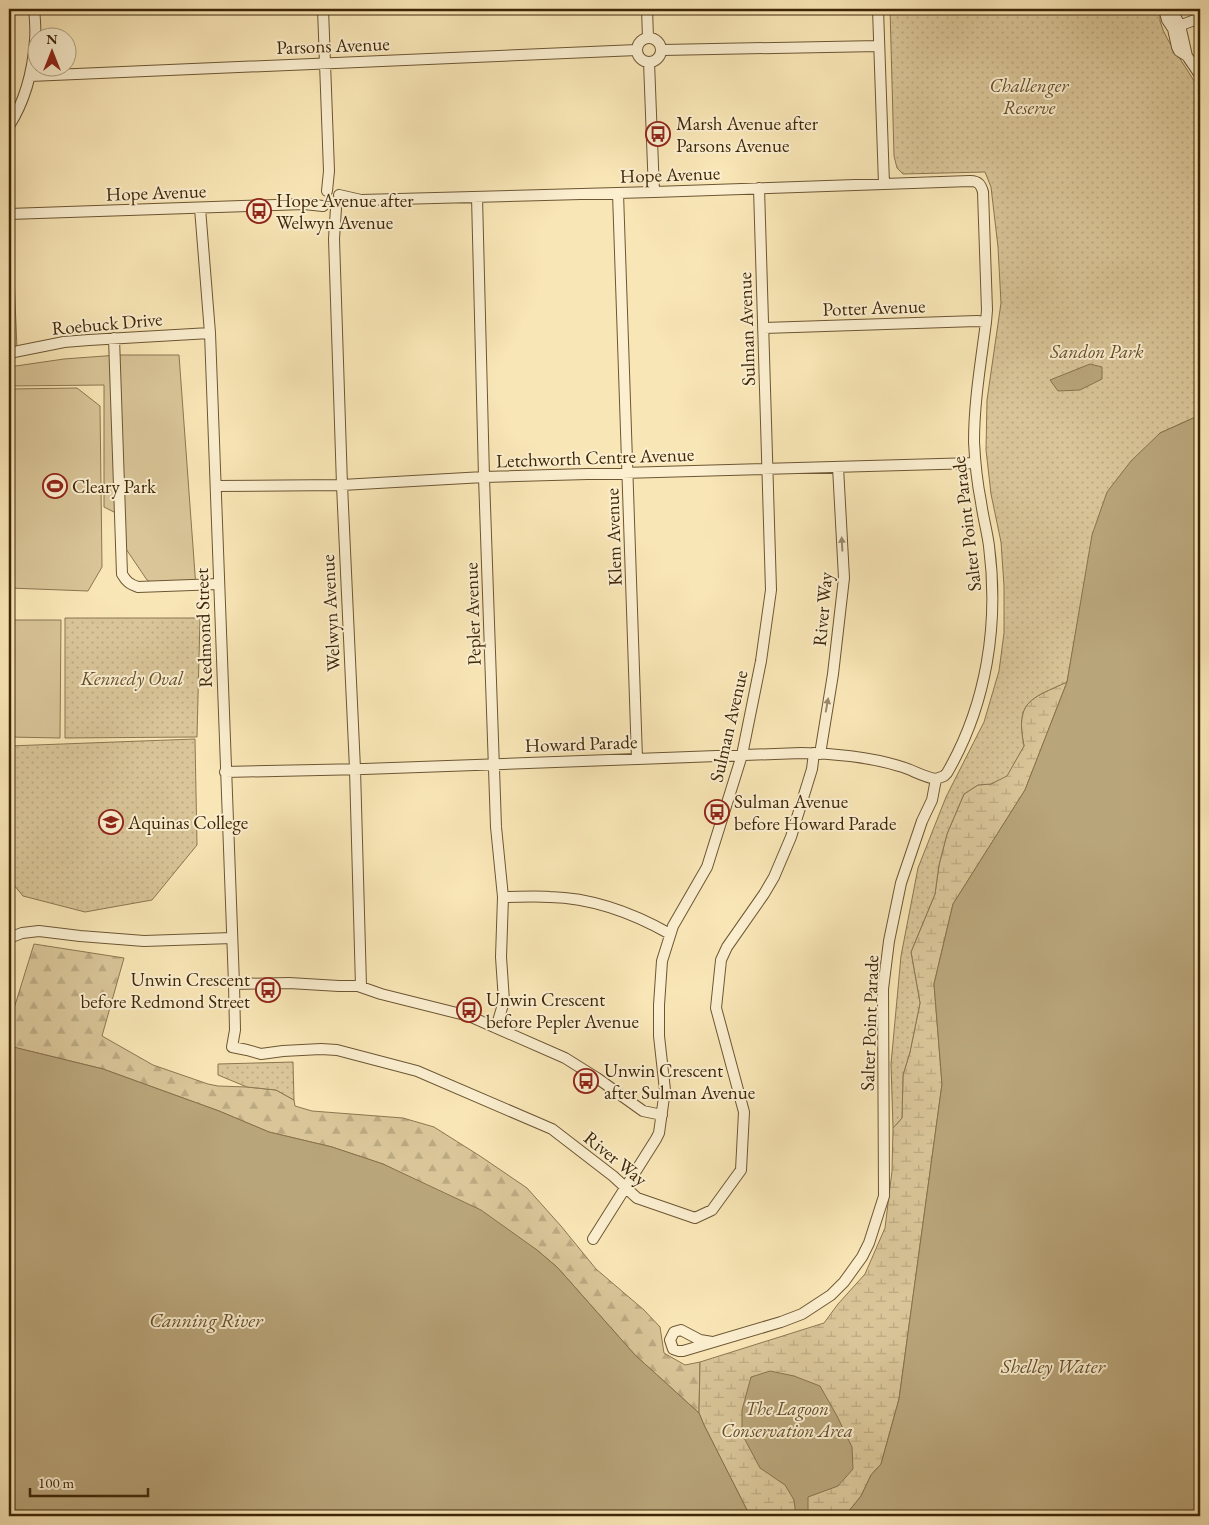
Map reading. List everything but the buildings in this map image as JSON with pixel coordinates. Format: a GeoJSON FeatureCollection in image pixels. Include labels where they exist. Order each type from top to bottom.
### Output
{"type":"FeatureCollection","features":[{"type":"Feature","properties":{"kind":"street"},"geometry":{"type":"LineString","coordinates":[[34,9],[35,28]]}},
{"type":"Feature","properties":{"kind":"street","name":"Welwyn Avenue"},"geometry":{"type":"LineString","coordinates":[[323,9],[355,769],[361,986]]}},
{"type":"Feature","properties":{"kind":"street"},"geometry":{"type":"LineString","coordinates":[[647,9],[648,38]]}},
{"type":"Feature","properties":{"kind":"street"},"geometry":{"type":"LineString","coordinates":[[878,9],[884,184]]}},
{"type":"Feature","properties":{"kind":"street"},"geometry":{"type":"LineString","coordinates":[[1164,9],[1167,20],[1176,27]]}},
{"type":"Feature","properties":{"kind":"street"},"geometry":{"type":"LineString","coordinates":[[1171,9],[1176,27],[1177,47],[1179,51],[1187,56],[1200,75]]}},
{"type":"Feature","properties":{"kind":"street"},"geometry":{"type":"LineString","coordinates":[[1176,27],[1200,18]]}},
{"type":"Feature","properties":{"kind":"street"},"geometry":{"type":"LineString","coordinates":[[648,38],[659,42],[662,50],[656,60],[649,62],[645,62],[639,57],[637,50],[639,43],[648,38]]}},
{"type":"Feature","properties":{"kind":"street"},"geometry":{"type":"LineString","coordinates":[[662,50],[879,46]]}},
{"type":"Feature","properties":{"kind":"street","name":"Parsons Avenue"},"geometry":{"type":"LineString","coordinates":[[78,74],[637,50]]}},
{"type":"Feature","properties":{"kind":"street"},"geometry":{"type":"LineString","coordinates":[[649,62],[654,192]]}},
{"type":"Feature","properties":{"kind":"street"},"geometry":{"type":"LineString","coordinates":[[9,126],[15,116],[29,78]]}},
{"type":"Feature","properties":{"kind":"street","name":"Hope Avenue"},"geometry":{"type":"LineString","coordinates":[[9,214],[304,204],[331,200],[654,192],[970,181],[979,183]]}},
{"type":"Feature","properties":{"kind":"street","name":"Salter Point Parade"},"geometry":{"type":"LineString","coordinates":[[712,1342],[802,1314],[831,1295],[844,1282],[862,1257],[869,1243],[884,1196],[883,989],[889,941],[901,883],[922,821],[932,800],[936,779],[947,773],[966,736],[981,692],[991,643],[993,605],[991,558],[981,502],[974,442],[976,397],[986,322],[983,192],[979,183]]}},
{"type":"Feature","properties":{"kind":"street","name":"Sulman Avenue"},"geometry":{"type":"LineString","coordinates":[[593,1239],[656,1139],[662,1115],[665,1082],[659,1036],[662,961],[673,926],[707,867],[742,755],[762,661],[771,590],[759,188]]}},
{"type":"Feature","properties":{"kind":"street","name":"Klem Avenue"},"geometry":{"type":"LineString","coordinates":[[618,193],[637,759]]}},
{"type":"Feature","properties":{"kind":"street","name":"Pepler Avenue"},"geometry":{"type":"LineString","coordinates":[[477,197],[496,827],[503,897],[501,957],[504,1002],[496,1028]]}},
{"type":"Feature","properties":{"kind":"street","name":"Redmond Street"},"geometry":{"type":"LineString","coordinates":[[200,208],[210,333],[216,486],[218,584],[234,984],[235,1030],[232,1047]]}},
{"type":"Feature","properties":{"kind":"street","name":"Potter Avenue"},"geometry":{"type":"LineString","coordinates":[[764,328],[977,320],[986,322]]}},
{"type":"Feature","properties":{"kind":"street","name":"Roebuck Drive"},"geometry":{"type":"LineString","coordinates":[[9,353],[64,342],[210,333]]}},
{"type":"Feature","properties":{"kind":"street"},"geometry":{"type":"LineString","coordinates":[[114,338],[122,574],[131,585],[138,587],[218,584]]}},
{"type":"Feature","properties":{"kind":"street","name":"Letchworth Centre Avenue"},"geometry":{"type":"LineString","coordinates":[[216,486],[342,485],[484,477],[976,463]]}},
{"type":"Feature","properties":{"kind":"street","name":"River Way"},"geometry":{"type":"LineString","coordinates":[[232,1047],[260,1054],[283,1051],[337,1050],[417,1071],[552,1129],[613,1176],[639,1200],[695,1218],[712,1210],[741,1170],[744,1112],[716,1008],[721,960],[727,947],[774,877],[791,837],[817,753],[833,674],[844,578],[838,467]]}},
{"type":"Feature","properties":{"kind":"street","name":"Howard Parade"},"geometry":{"type":"LineString","coordinates":[[225,772],[817,753],[879,761],[901,766],[936,779]]}},
{"type":"Feature","properties":{"kind":"street"},"geometry":{"type":"LineString","coordinates":[[503,897],[550,897],[608,906],[649,922],[670,934]]}},
{"type":"Feature","properties":{"kind":"street"},"geometry":{"type":"LineString","coordinates":[[9,938],[39,930],[80,936],[144,941],[232,938]]}},
{"type":"Feature","properties":{"kind":"street"},"geometry":{"type":"LineString","coordinates":[[234,984],[289,983],[361,986],[381,994],[469,1016],[565,1058],[643,1110],[662,1115]]}},
{"type":"Feature","properties":{"kind":"green space","name":"Sandon Park"},"geometry":{"type":"Polygon","coordinates":[[[890,9],[1160,9],[1160,21],[1163,30],[1200,90],[1200,415],[1160,433],[1078,620],[1067,682],[1035,698],[1024,710],[1022,731],[1024,746],[1007,776],[991,784],[978,785],[964,794],[947,834],[939,865],[935,894],[911,952],[920,1003],[910,1052],[903,1075],[902,1118],[893,1128],[891,1064],[901,956],[918,868],[946,797],[984,722],[999,671],[1004,633],[1004,586],[1001,542],[991,494],[986,450],[987,400],[1001,303],[998,247],[991,187],[985,172],[903,174],[897,168],[894,156],[890,9]]]}},
{"type":"Feature","properties":{"kind":"green space"},"geometry":{"type":"Polygon","coordinates":[[[14,276],[17,349],[9,349],[9,277],[14,276]]]}},
{"type":"Feature","properties":{"kind":"green space"},"geometry":{"type":"Polygon","coordinates":[[[118,355],[179,355],[196,588],[167,590],[147,580],[126,549],[120,515],[104,507],[104,385],[9,386],[9,367],[64,359],[118,355]]]}},
{"type":"Feature","properties":{"kind":"green space","name":"Cleary Park"},"geometry":{"type":"Polygon","coordinates":[[[77,388],[100,406],[102,567],[88,591],[9,588],[9,389],[77,388]]]}},
{"type":"Feature","properties":{"kind":"green space","name":"Kennedy Oval"},"geometry":{"type":"Polygon","coordinates":[[[65,618],[200,618],[197,737],[65,738],[65,618]]]}},
{"type":"Feature","properties":{"kind":"green space"},"geometry":{"type":"Polygon","coordinates":[[[9,620],[61,620],[60,738],[9,737],[9,620]]]}},
{"type":"Feature","properties":{"kind":"green space","name":"The Lagoon Conservation Area"},"geometry":{"type":"Polygon","coordinates":[[[1067,682],[1025,790],[953,904],[934,984],[942,1084],[899,1399],[881,1464],[871,1475],[861,1496],[845,1516],[750,1516],[699,1413],[700,1362],[824,1323],[865,1274],[885,1228],[892,1171],[893,1128],[902,1118],[903,1075],[910,1052],[920,1003],[911,952],[935,894],[939,865],[947,834],[964,794],[978,785],[991,784],[1007,775],[1024,746],[1022,719],[1028,704],[1043,693],[1067,682]]]}},
{"type":"Feature","properties":{"kind":"green space"},"geometry":{"type":"Polygon","coordinates":[[[195,739],[197,845],[152,900],[85,912],[23,896],[9,879],[9,746],[195,739]]]}},
{"type":"Feature","properties":{"kind":"green space"},"geometry":{"type":"Polygon","coordinates":[[[34,944],[124,958],[102,1036],[153,1065],[208,1084],[276,1090],[294,1100],[295,1106],[312,1111],[403,1118],[434,1127],[527,1188],[596,1269],[644,1310],[660,1327],[664,1353],[685,1365],[700,1362],[699,1413],[635,1355],[558,1268],[537,1250],[427,1186],[383,1164],[332,1147],[269,1132],[219,1111],[103,1069],[9,1046],[9,1019],[11,1018],[34,944]]]}},
{"type":"Feature","properties":{"kind":"green space"},"geometry":{"type":"Polygon","coordinates":[[[293,1062],[294,1100],[276,1090],[247,1087],[218,1075],[218,1064],[293,1062]]]}},
{"type":"Feature","properties":{"kind":"water"},"geometry":{"type":"Polygon","coordinates":[[[1090,364],[1102,367],[1102,379],[1080,390],[1058,391],[1050,380],[1090,364]]]}},
{"type":"Feature","properties":{"kind":"water","name":"Shelley Water"},"geometry":{"type":"Polygon","coordinates":[[[1200,415],[1200,1516],[845,1516],[861,1496],[871,1475],[881,1464],[899,1399],[942,1084],[934,984],[953,904],[1025,790],[1067,682],[1092,535],[1107,492],[1131,461],[1160,433],[1200,415]]]}},
{"type":"Feature","properties":{"kind":"water","name":"Canning River"},"geometry":{"type":"Polygon","coordinates":[[[9,1046],[103,1069],[219,1111],[269,1132],[332,1147],[383,1164],[481,1210],[537,1250],[558,1268],[635,1355],[699,1413],[750,1516],[9,1516],[9,1046]]]}},
{"type":"Feature","properties":{"kind":"water"},"geometry":{"type":"Polygon","coordinates":[[[770,1371],[794,1376],[820,1386],[852,1447],[853,1469],[838,1486],[808,1497],[808,1516],[796,1516],[794,1500],[785,1485],[760,1468],[742,1434],[742,1410],[751,1377],[770,1371]]]}},
{"type":"Feature","properties":{"kind":"place","name":"Marsh Avenue after Parsons Avenue"},"geometry":{"type":"Point","coordinates":[658,134]}},
{"type":"Feature","properties":{"kind":"place","name":"Hope Avenue after Welwyn Avenue"},"geometry":{"type":"Point","coordinates":[259,211]}},
{"type":"Feature","properties":{"kind":"place","name":"Cleary Park"},"geometry":{"type":"Point","coordinates":[55,486]}},
{"type":"Feature","properties":{"kind":"place","name":"Sulman Avenue before Howard Parade"},"geometry":{"type":"Point","coordinates":[717,812]}},
{"type":"Feature","properties":{"kind":"place","name":"Aquinas College"},"geometry":{"type":"Point","coordinates":[111,822]}},
{"type":"Feature","properties":{"kind":"place","name":"Unwin Crescent before Redmond Street"},"geometry":{"type":"Point","coordinates":[268,990]}},
{"type":"Feature","properties":{"kind":"place","name":"Unwin Crescent before Pepler Avenue"},"geometry":{"type":"Point","coordinates":[469,1010]}},
{"type":"Feature","properties":{"kind":"place","name":"Unwin Crescent after Sulman Avenue"},"geometry":{"type":"Point","coordinates":[586,1081]}},
{"type":"Feature","properties":{"kind":"park label","name":"Challenger Reserve"},"geometry":{"type":"Point","coordinates":[1029,96]}}]}
